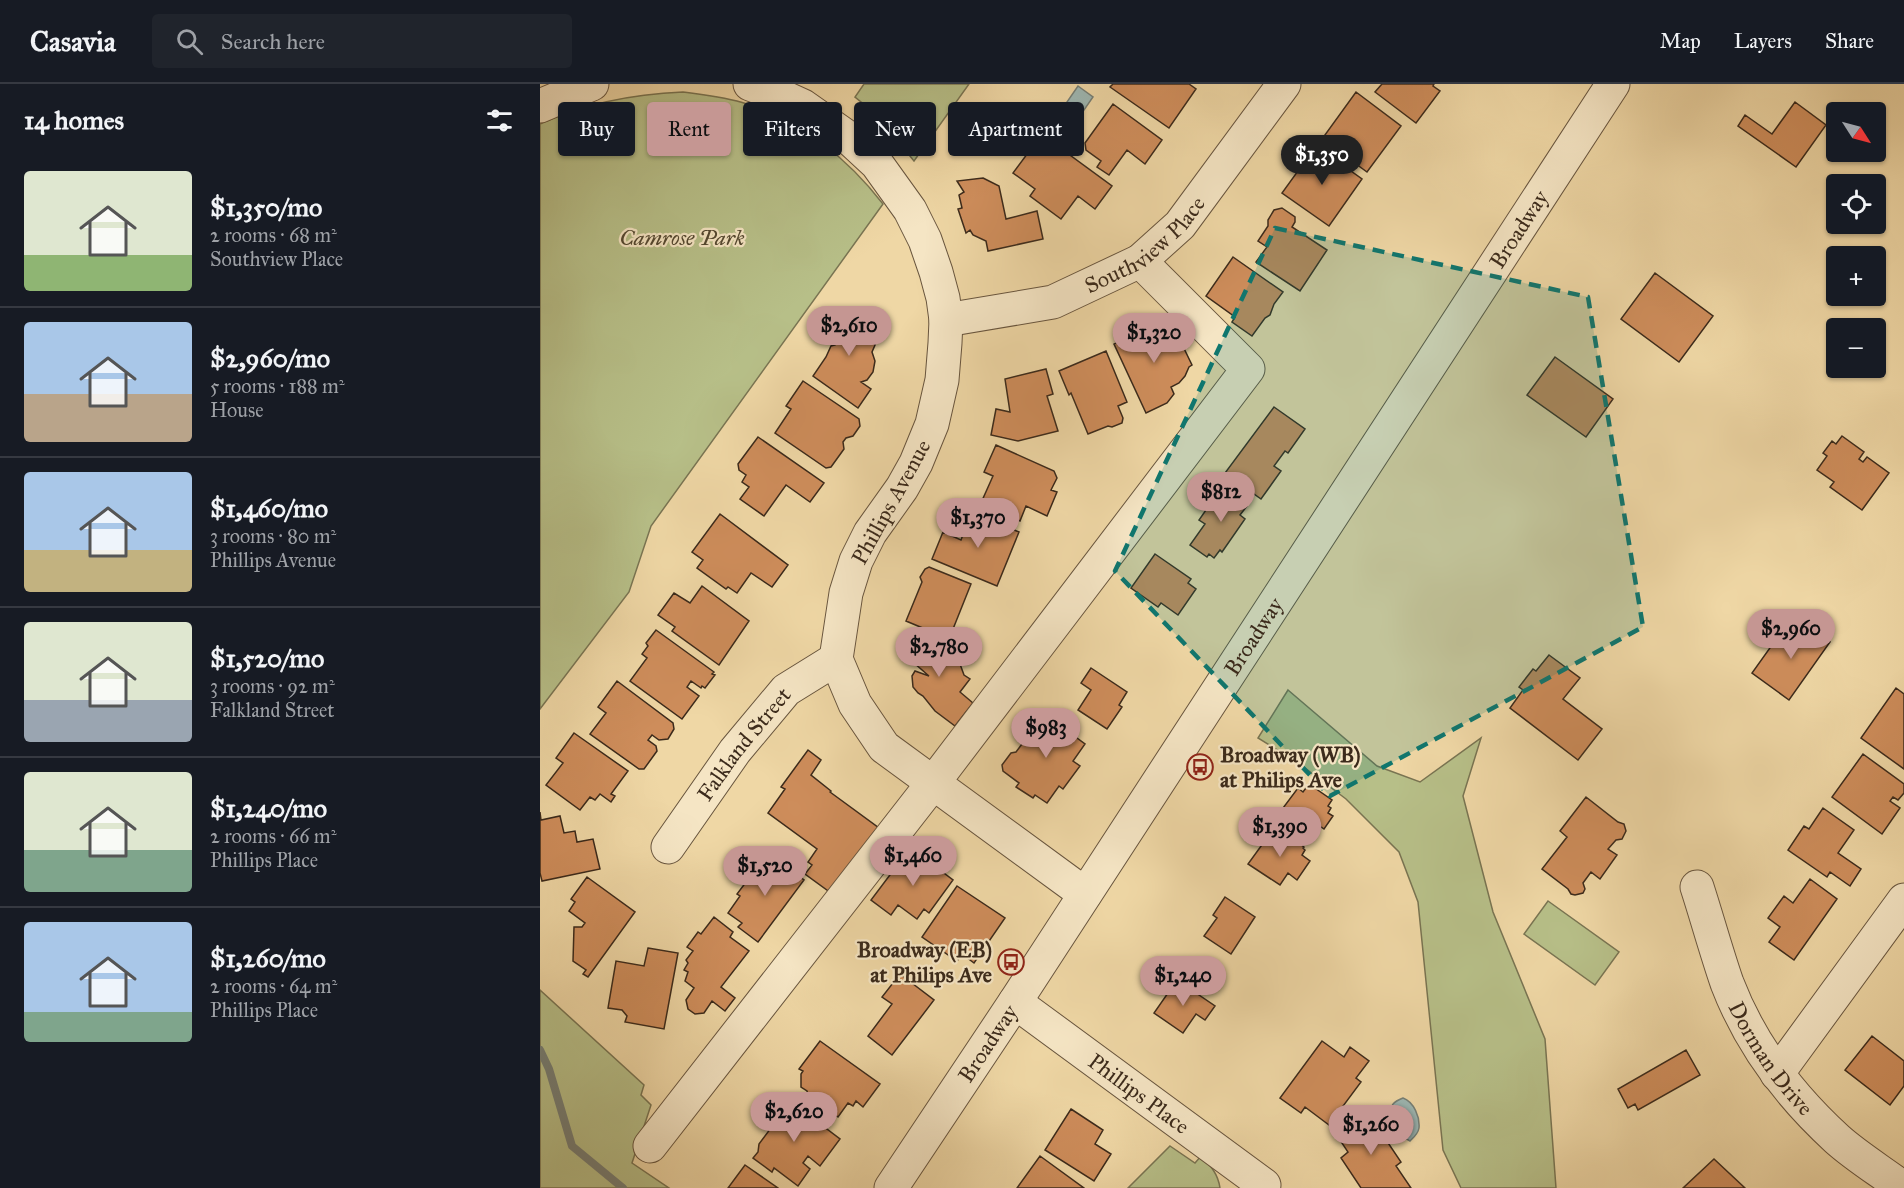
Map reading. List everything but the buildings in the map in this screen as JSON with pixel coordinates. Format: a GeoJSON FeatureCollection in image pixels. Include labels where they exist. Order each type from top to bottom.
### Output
{"type":"FeatureCollection","features":[{"type":"Feature","properties":{"kind":"street"},"geometry":{"type":"LineString","coordinates":[[540,106],[592,84]]}},
{"type":"Feature","properties":{"kind":"street","name":"Phillips Avenue"},"geometry":{"type":"LineString","coordinates":[[750,84],[803,106],[850,139],[877,164],[910,210],[925,240],[936,272],[946,320],[942,380],[932,424],[916,463],[902,488],[870,533],[856,561],[846,593],[836,659]]}},
{"type":"Feature","properties":{"kind":"street","name":"Broadway"},"geometry":{"type":"LineString","coordinates":[[891,1188],[1016,1002],[1613,84]]}},
{"type":"Feature","properties":{"kind":"street","name":"Southview Place"},"geometry":{"type":"LineString","coordinates":[[946,320],[1053,302],[1140,261],[1180,225],[1282,85]]}},
{"type":"Feature","properties":{"kind":"street"},"geometry":{"type":"LineString","coordinates":[[650,1146],[933,783],[1248,369],[1140,261]]}},
{"type":"Feature","properties":{"kind":"street"},"geometry":{"type":"LineString","coordinates":[[836,659],[855,704],[884,747],[1085,894]]}},
{"type":"Feature","properties":{"kind":"street","name":"Falkland Street"},"geometry":{"type":"LineString","coordinates":[[668,847],[735,751],[786,690],[836,659]]}},
{"type":"Feature","properties":{"kind":"street","name":"Dorman Drive"},"geometry":{"type":"LineString","coordinates":[[1696,886],[1728,983],[1747,1025],[1777,1074],[1804,1106],[1839,1140],[1903,1188]]}},
{"type":"Feature","properties":{"kind":"street"},"geometry":{"type":"LineString","coordinates":[[1777,1074],[1904,900]]}},
{"type":"Feature","properties":{"kind":"street","name":"Phillips Place"},"geometry":{"type":"LineString","coordinates":[[1016,1002],[1264,1185]]}},
{"type":"Feature","properties":{"kind":"highlighted area"},"geometry":{"type":"Polygon","coordinates":[[[1275,228],[1588,297],[1643,627],[1330,796],[1115,571],[1275,228]]]}},
{"type":"Feature","properties":{"kind":"green space"},"geometry":{"type":"Polygon","coordinates":[[[864,84],[969,84],[956,102],[948,102],[948,113],[936,130],[936,102],[861,102],[855,97],[864,84]]]}},
{"type":"Feature","properties":{"kind":"green space","name":"Camrose Park"},"geometry":{"type":"Polygon","coordinates":[[[683,92],[715,96],[743,103],[743,156],[838,156],[883,204],[651,526],[629,592],[540,709],[540,124],[558,117],[558,156],[635,156],[635,102],[606,102],[683,92]]]}},
{"type":"Feature","properties":{"kind":"green space"},"geometry":{"type":"Polygon","coordinates":[[[1288,690],[1377,766],[1420,782],[1481,738],[1463,796],[1493,912],[1545,1039],[1556,1188],[1461,1188],[1443,1150],[1418,902],[1399,852],[1346,799],[1297,762],[1258,738],[1288,690]]]}},
{"type":"Feature","properties":{"kind":"green space"},"geometry":{"type":"Polygon","coordinates":[[[1548,901],[1619,952],[1595,985],[1524,934],[1548,901]]]}},
{"type":"Feature","properties":{"kind":"green space"},"geometry":{"type":"Polygon","coordinates":[[[540,990],[644,1085],[641,1095],[651,1105],[632,1163],[669,1188],[540,1188],[540,990]]]}},
{"type":"Feature","properties":{"kind":"green space"},"geometry":{"type":"Polygon","coordinates":[[[1170,1146],[1195,1163],[1201,1156],[1214,1170],[1220,1188],[1128,1188],[1170,1146]]]}},
{"type":"Feature","properties":{"kind":"water"},"geometry":{"type":"Polygon","coordinates":[[[1078,86],[1093,97],[1084,110],[1084,102],[1067,102],[1078,86]]]}},
{"type":"Feature","properties":{"kind":"water"},"geometry":{"type":"Polygon","coordinates":[[[1403,1098],[1416,1110],[1419,1124],[1416,1135],[1410,1141],[1403,1137],[1401,1124],[1391,1112],[1393,1104],[1403,1098]]]}},
{"type":"Feature","properties":{"kind":"waterway"},"geometry":{"type":"LineString","coordinates":[[540,1050],[549,1069],[572,1146],[623,1188]]}},
{"type":"Feature","properties":{"kind":"place","name":"Broadway (WB) at Philips Ave"},"geometry":{"type":"Point","coordinates":[1200,767]}},
{"type":"Feature","properties":{"kind":"place","name":"Broadway (EB) at Philips Ave"},"geometry":{"type":"Point","coordinates":[1011,962]}}]}
